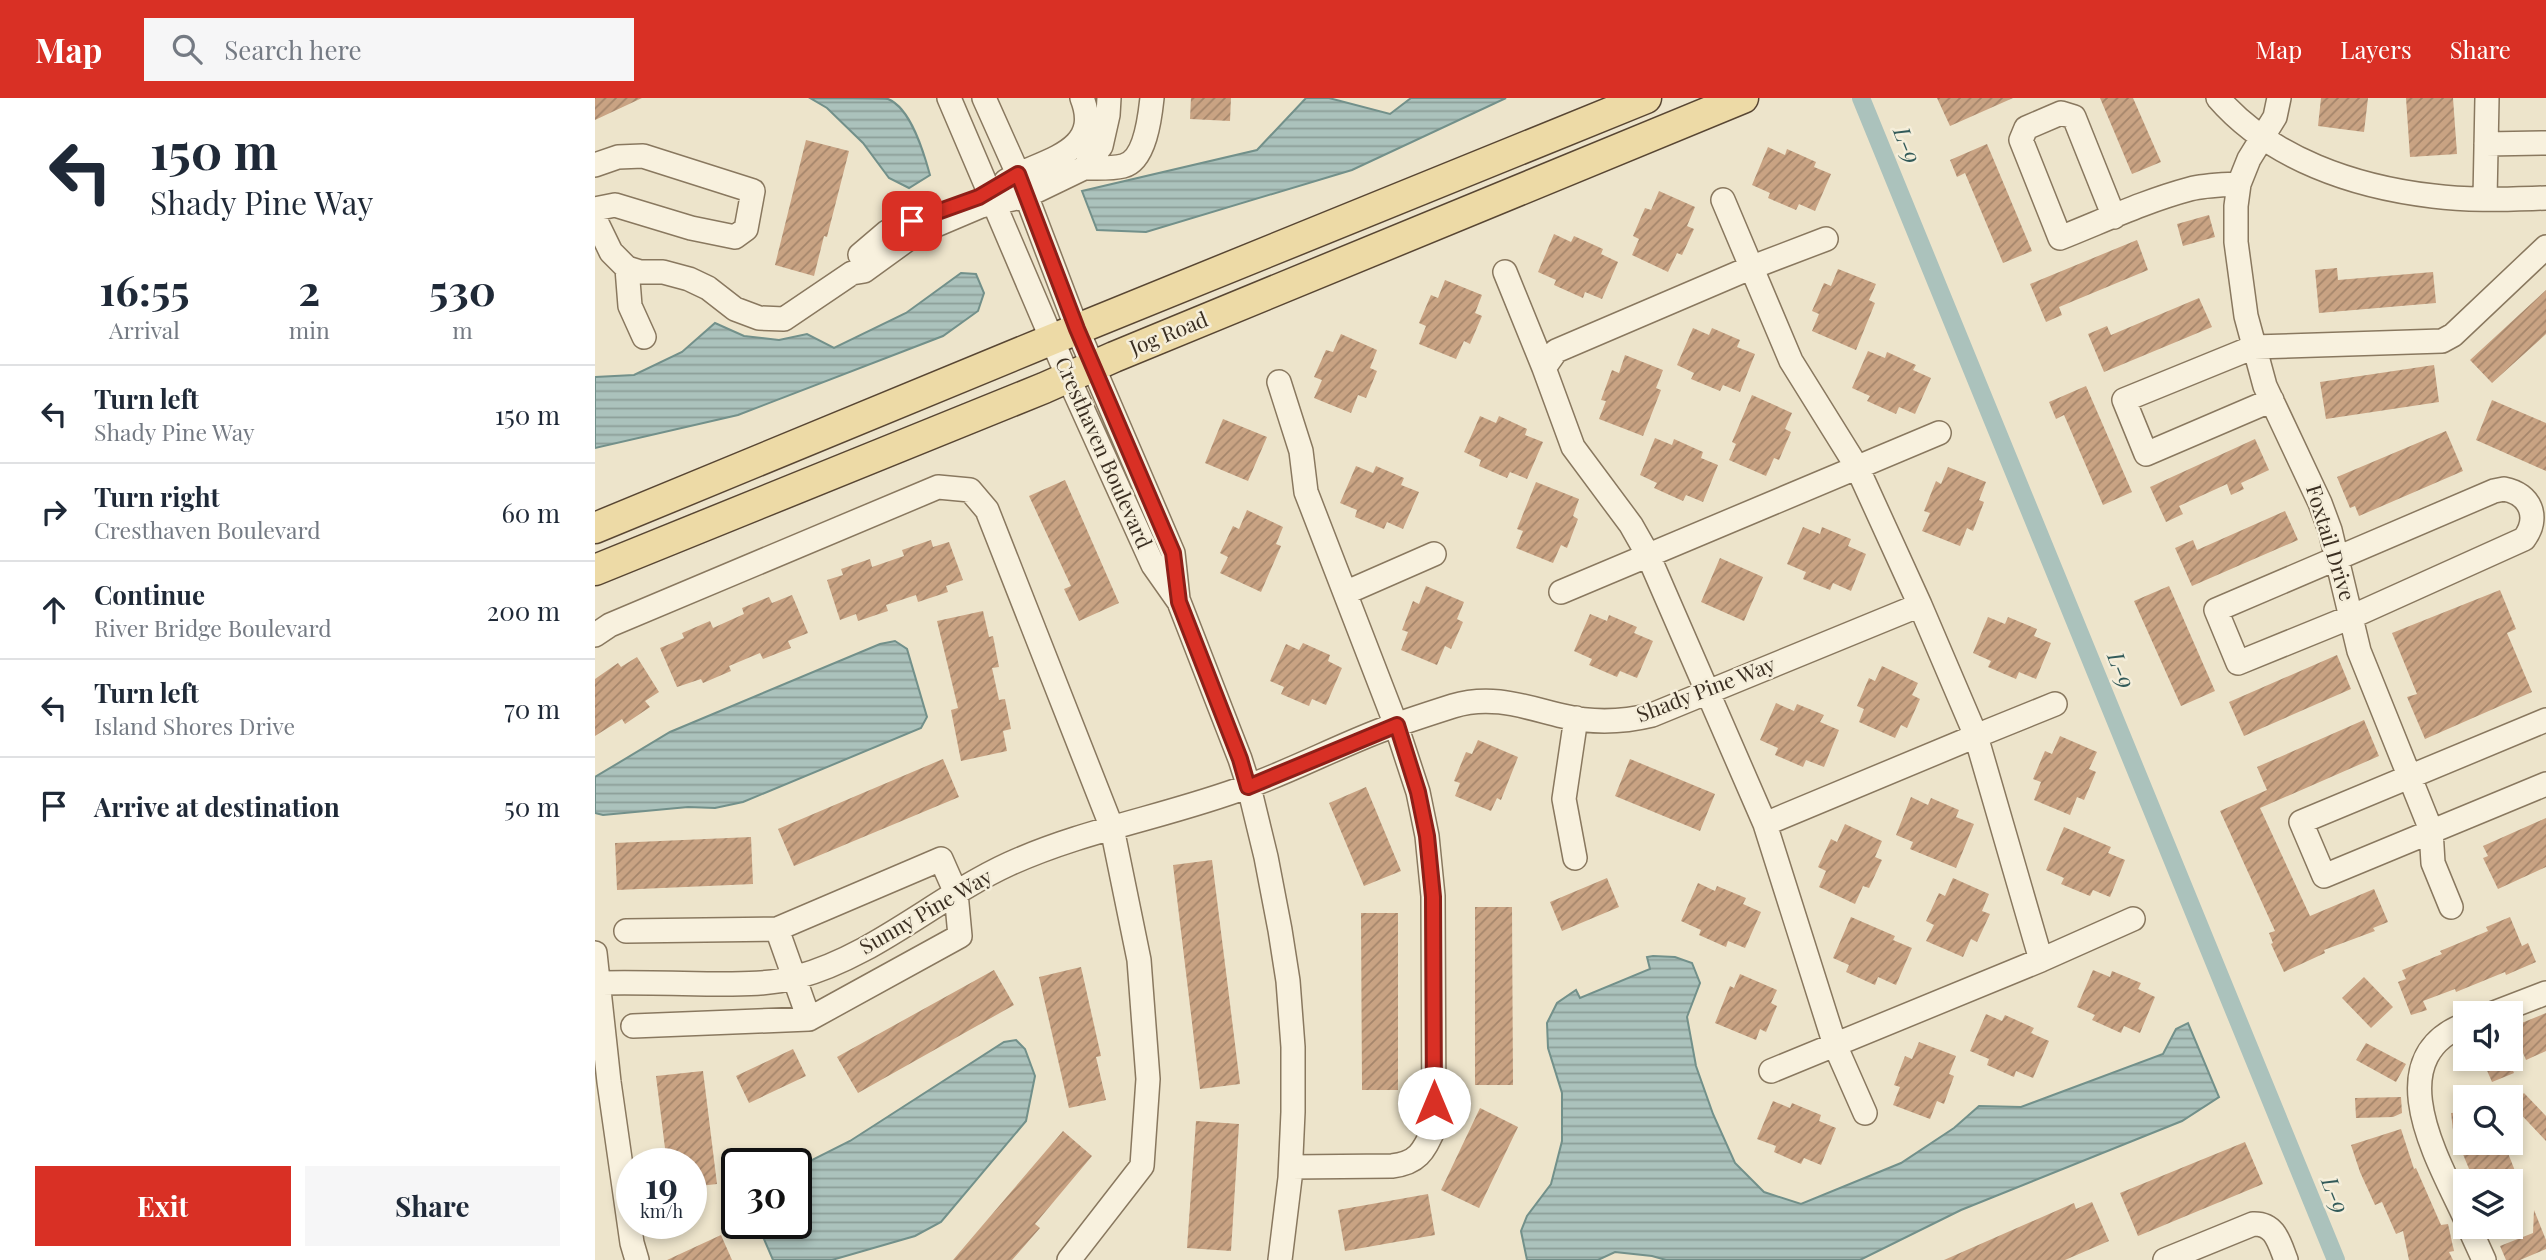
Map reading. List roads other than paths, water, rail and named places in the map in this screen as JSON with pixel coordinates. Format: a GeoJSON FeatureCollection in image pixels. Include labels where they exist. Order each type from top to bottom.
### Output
{"type":"FeatureCollection","features":[{"type":"Feature","properties":{"kind":"main road","name":"Jog Road"},"geometry":{"type":"LineString","coordinates":[[595,528],[1646,98]]}},
{"type":"Feature","properties":{"kind":"main road","name":"Jog Road"},"geometry":{"type":"LineString","coordinates":[[595,570],[1743,98]]}},
{"type":"Feature","properties":{"kind":"main road"},"geometry":{"type":"LineString","coordinates":[[1595,119],[1608,153]]}},
{"type":"Feature","properties":{"kind":"street"},"geometry":{"type":"LineString","coordinates":[[975,98],[952,104],[989,200],[1065,334]]}},
{"type":"Feature","properties":{"kind":"street"},"geometry":{"type":"LineString","coordinates":[[984,98],[1027,196],[1065,334]]}},
{"type":"Feature","properties":{"kind":"street"},"geometry":{"type":"LineString","coordinates":[[595,219],[611,252],[627,268],[641,272],[663,272],[689,279],[708,288],[735,309],[759,318],[783,319],[852,273],[864,271],[915,234],[989,200],[1018,174],[1066,154],[1077,146],[1086,121],[1082,98]]}},
{"type":"Feature","properties":{"kind":"street"},"geometry":{"type":"LineString","coordinates":[[1084,168],[1101,146],[1109,98]]}},
{"type":"Feature","properties":{"kind":"street"},"geometry":{"type":"LineString","coordinates":[[989,200],[1027,196],[1084,168],[1122,167],[1132,163],[1140,153],[1152,98]]}},
{"type":"Feature","properties":{"kind":"street"},"geometry":{"type":"LineString","coordinates":[[2218,98],[2262,138],[2313,164],[2357,180],[2435,197],[2546,198]]}},
{"type":"Feature","properties":{"kind":"street","name":"Foxtail Drive"},"geometry":{"type":"LineString","coordinates":[[2279,98],[2275,117],[2239,184],[2236,242],[2246,316],[2253,347],[2272,400],[2313,485],[2330,530],[2359,651],[2431,830],[2433,863],[2451,907]]}},
{"type":"Feature","properties":{"kind":"street"},"geometry":{"type":"LineString","coordinates":[[2485,199],[2487,98]]}},
{"type":"Feature","properties":{"kind":"street"},"geometry":{"type":"LineString","coordinates":[[2114,216],[2074,117],[2061,113],[2026,128],[2021,140],[2060,238],[2193,188],[2239,184]]}},
{"type":"Feature","properties":{"kind":"street"},"geometry":{"type":"LineString","coordinates":[[2486,144],[2546,143]]}},
{"type":"Feature","properties":{"kind":"street"},"geometry":{"type":"LineString","coordinates":[[595,165],[618,156],[643,156],[753,191],[746,229],[735,237],[691,228],[615,205],[595,209]]}},
{"type":"Feature","properties":{"kind":"street"},"geometry":{"type":"LineString","coordinates":[[1723,200],[1791,361],[1857,467],[1976,736],[2041,960]]}},
{"type":"Feature","properties":{"kind":"street"},"geometry":{"type":"LineString","coordinates":[[1544,368],[1556,351],[1750,268],[1826,239]]}},
{"type":"Feature","properties":{"kind":"street"},"geometry":{"type":"LineString","coordinates":[[2272,400],[2147,454],[2124,400],[2253,347],[2273,344],[2442,341],[2453,335],[2546,247]]}},
{"type":"Feature","properties":{"kind":"street"},"geometry":{"type":"LineString","coordinates":[[627,268],[630,306],[644,337]]}},
{"type":"Feature","properties":{"kind":"street"},"geometry":{"type":"LineString","coordinates":[[1505,272],[1573,447],[1630,525],[1647,555],[1765,824],[1835,1045],[1865,1113]]}},
{"type":"Feature","properties":{"kind":"street","name":"Cresthaven Boulevard"},"geometry":{"type":"LineString","coordinates":[[1065,334],[1153,565],[1179,602],[1240,759],[1269,869],[1288,982],[1293,1047],[1291,1167],[1280,1260]]}},
{"type":"Feature","properties":{"kind":"street"},"geometry":{"type":"LineString","coordinates":[[1279,382],[1301,451],[1306,492],[1397,725],[1418,792],[1427,836],[1432,884],[1434,1129],[1424,1151],[1408,1164],[1348,1168],[1291,1167]]}},
{"type":"Feature","properties":{"kind":"street"},"geometry":{"type":"LineString","coordinates":[[1561,592],[1938,433]]}},
{"type":"Feature","properties":{"kind":"street"},"geometry":{"type":"LineString","coordinates":[[595,635],[610,625],[938,487],[970,490],[987,510],[1112,828],[1139,960],[1148,1079],[1142,1166],[1069,1260]]}},
{"type":"Feature","properties":{"kind":"street"},"geometry":{"type":"LineString","coordinates":[[2494,491],[2514,491],[2522,496],[2532,512],[2529,531],[2515,545],[2351,617],[2238,663],[2216,610],[2494,491]]}},
{"type":"Feature","properties":{"kind":"street"},"geometry":{"type":"LineString","coordinates":[[1345,593],[1434,554]]}},
{"type":"Feature","properties":{"kind":"street","name":"Shady Pine Way"},"geometry":{"type":"LineString","coordinates":[[1248,787],[1397,725],[1457,705],[1480,701],[1527,705],[1592,721],[1634,719],[1652,715],[1920,605]]}},
{"type":"Feature","properties":{"kind":"street"},"geometry":{"type":"LineString","coordinates":[[1765,824],[2055,704]]}},
{"type":"Feature","properties":{"kind":"street"},"geometry":{"type":"LineString","coordinates":[[1575,858],[1564,799],[1576,718]]}},
{"type":"Feature","properties":{"kind":"street"},"geometry":{"type":"LineString","coordinates":[[2546,720],[2301,822],[2324,876],[2546,784]]}},
{"type":"Feature","properties":{"kind":"street","name":"Sunny Pine Way"},"geometry":{"type":"LineString","coordinates":[[597,983],[736,984],[795,978],[849,957],[956,893],[1049,846],[1248,787]]}},
{"type":"Feature","properties":{"kind":"street"},"geometry":{"type":"LineString","coordinates":[[626,932],[777,929],[941,859],[956,893],[960,936],[809,1019],[633,1026]]}},
{"type":"Feature","properties":{"kind":"street"},"geometry":{"type":"LineString","coordinates":[[1772,1071],[2133,919]]}},
{"type":"Feature","properties":{"kind":"street"},"geometry":{"type":"LineString","coordinates":[[777,929],[809,1019]]}},
{"type":"Feature","properties":{"kind":"street"},"geometry":{"type":"LineString","coordinates":[[595,953],[609,1082],[632,1243],[637,1260]]}},
{"type":"Feature","properties":{"kind":"street"},"geometry":{"type":"LineString","coordinates":[[2523,1002],[2546,993]]}},
{"type":"Feature","properties":{"kind":"street"},"geometry":{"type":"LineString","coordinates":[[2453,1031],[2445,1035],[2429,1052],[2419,1089],[2424,1126],[2453,1191]]}},
{"type":"Feature","properties":{"kind":"street"},"geometry":{"type":"LineString","coordinates":[[2165,1260],[2253,1224],[2264,1224],[2274,1232],[2286,1260]]}},
{"type":"Feature","properties":{"kind":"street"},"geometry":{"type":"LineString","coordinates":[[2474,1239],[2484,1260]]}},
{"type":"Feature","properties":{"kind":"water"},"geometry":{"type":"Polygon","coordinates":[[[810,98],[888,99],[896,104],[910,121],[930,175],[909,188],[889,178],[863,143],[827,108],[810,98]]]}},
{"type":"Feature","properties":{"kind":"water"},"geometry":{"type":"Polygon","coordinates":[[[1306,98],[1329,98],[1390,114],[1411,98],[1506,98],[1352,170],[1146,232],[1097,230],[1082,191],[1257,150],[1306,98]]]}},
{"type":"Feature","properties":{"kind":"water"},"geometry":{"type":"Polygon","coordinates":[[[961,273],[976,274],[984,293],[978,311],[943,336],[738,415],[595,448],[595,377],[634,375],[682,352],[715,323],[744,336],[779,340],[807,334],[834,348],[906,313],[961,273]]]}},
{"type":"Feature","properties":{"kind":"water"},"geometry":{"type":"Polygon","coordinates":[[[895,641],[907,649],[927,717],[921,728],[743,802],[715,808],[688,807],[603,815],[595,813],[595,777],[670,732],[880,644],[895,641]]]}},
{"type":"Feature","properties":{"kind":"water"},"geometry":{"type":"Polygon","coordinates":[[[1647,957],[1675,957],[1692,963],[1700,983],[1687,1017],[1696,1066],[1713,1114],[1735,1163],[1764,1192],[1801,1204],[1901,1163],[1954,1128],[1979,1106],[2021,1107],[2163,1054],[2176,1029],[2188,1023],[2219,1097],[2182,1121],[1961,1210],[1860,1260],[1666,1260],[1615,1252],[1598,1260],[1527,1260],[1521,1231],[1527,1216],[1551,1184],[1562,1141],[1562,1093],[1548,1048],[1547,1023],[1557,1003],[1576,990],[1580,998],[1650,969],[1647,957]]]}},
{"type":"Feature","properties":{"kind":"water"},"geometry":{"type":"Polygon","coordinates":[[[1016,1040],[1025,1049],[1035,1076],[1026,1121],[941,1222],[915,1236],[832,1260],[773,1260],[764,1239],[812,1239],[812,1160],[850,1141],[1004,1042],[1016,1040]]]}},
{"type":"Feature","properties":{"kind":"waterway","name":"L-9"},"geometry":{"type":"LineString","coordinates":[[1861,98],[2336,1260]]}}]}
